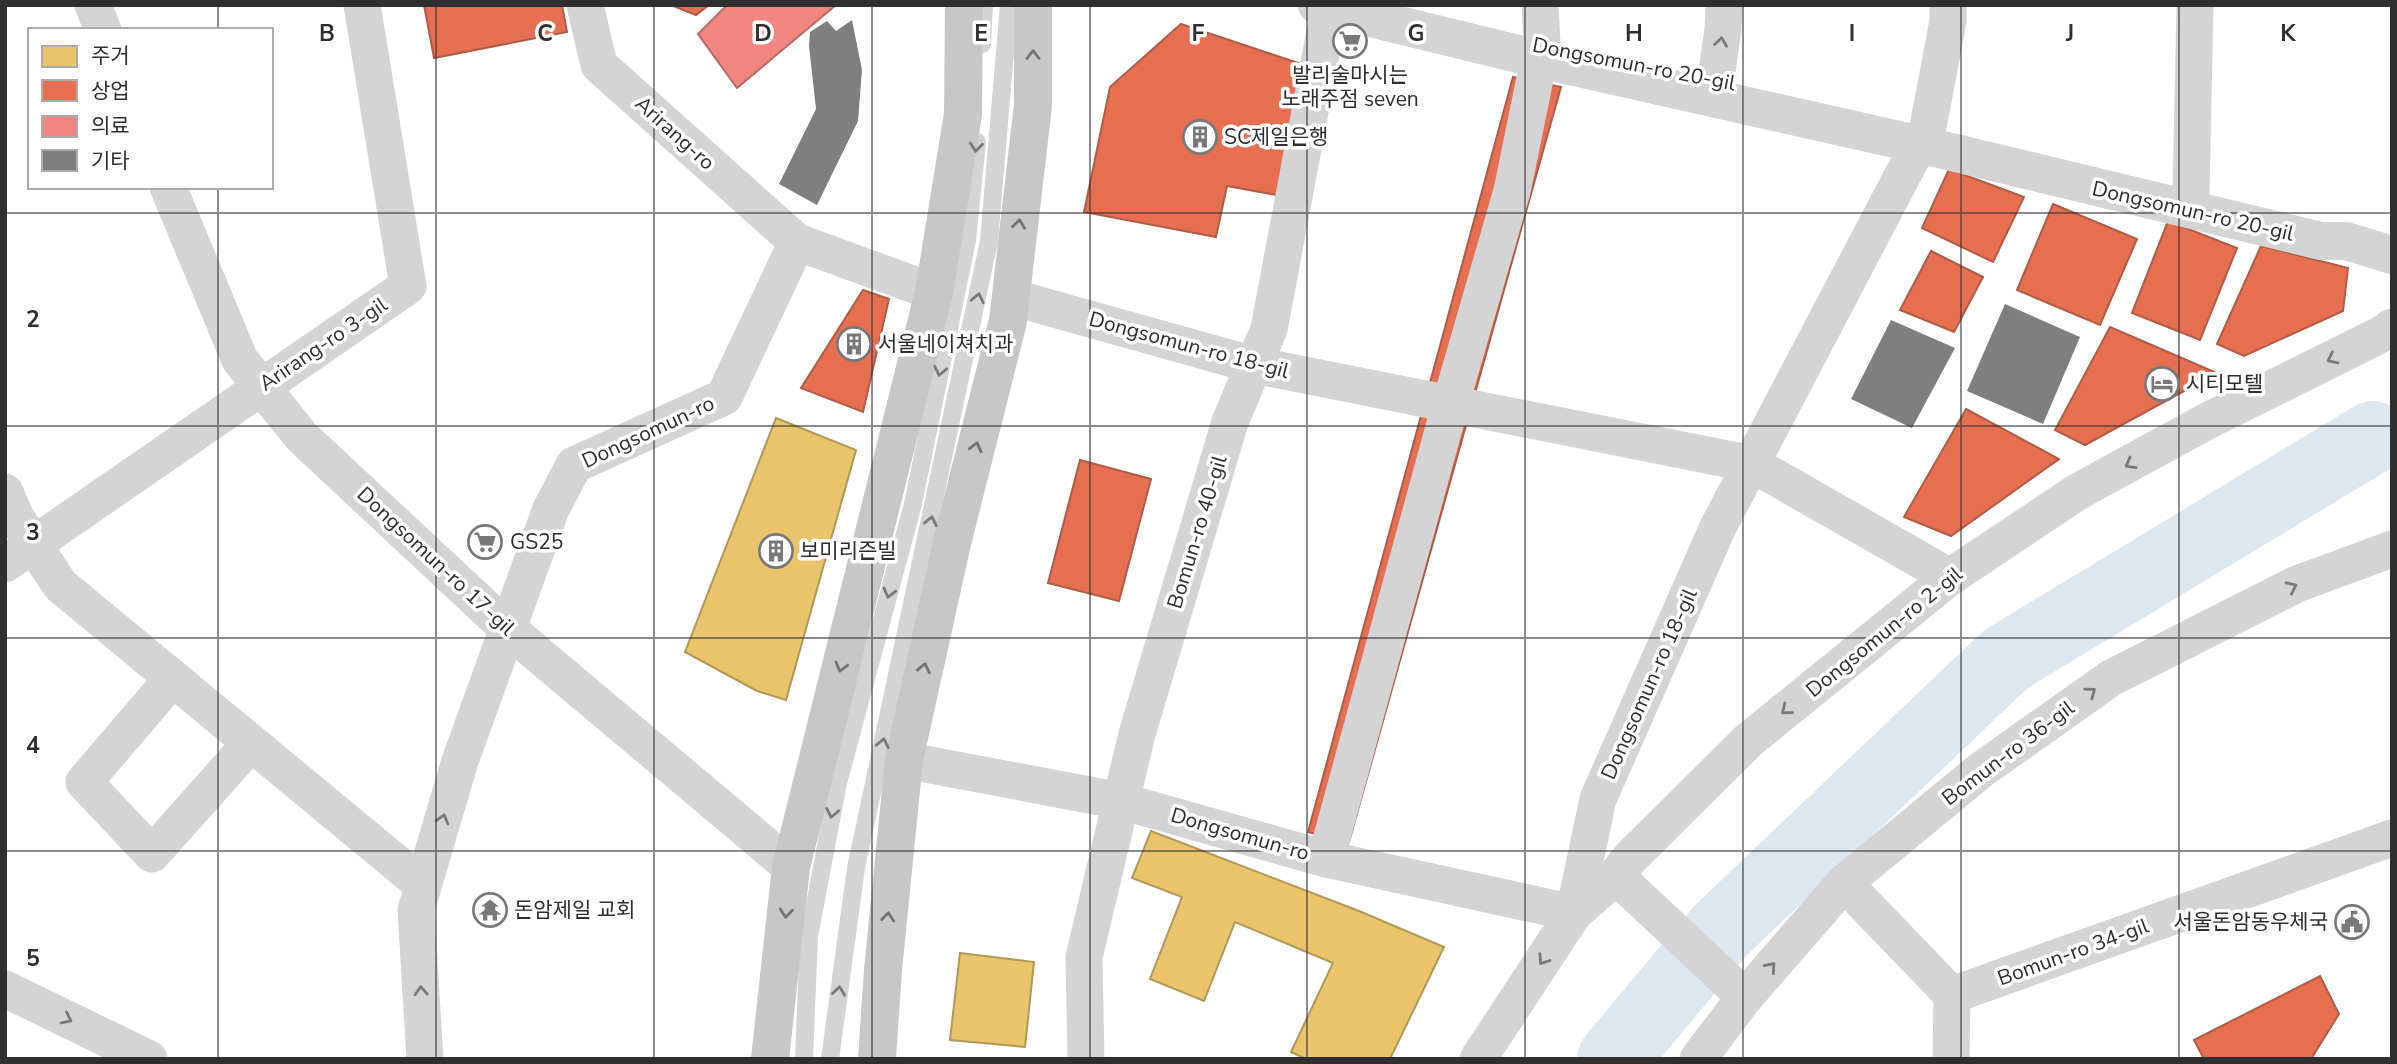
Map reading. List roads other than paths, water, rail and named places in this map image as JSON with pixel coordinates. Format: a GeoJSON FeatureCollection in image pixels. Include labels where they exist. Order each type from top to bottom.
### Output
{"type":"FeatureCollection","features":[{"type":"Feature","properties":{"kind":"main road"},"geometry":{"type":"LineString","coordinates":[[770,1059],[791,867],[933,292],[963,114],[964,5]]}},
{"type":"Feature","properties":{"kind":"main road"},"geometry":{"type":"LineString","coordinates":[[877,1059],[904,760],[952,543],[1008,321],[1033,105],[1033,5]]}},
{"type":"Feature","properties":{"kind":"street"},"geometry":{"type":"LineString","coordinates":[[93,5],[102,28]]}},
{"type":"Feature","properties":{"kind":"street","name":"Arirang-ro 3-gil"},"geometry":{"type":"LineString","coordinates":[[19,554],[408,286],[362,5]]}},
{"type":"Feature","properties":{"kind":"street","name":"Arirang-ro"},"geometry":{"type":"LineString","coordinates":[[585,5],[599,65],[797,242]]}},
{"type":"Feature","properties":{"kind":"street"},"geometry":{"type":"LineString","coordinates":[[1326,859],[1451,402],[1512,191],[1540,51],[1540,5]]}},
{"type":"Feature","properties":{"kind":"street"},"geometry":{"type":"LineString","coordinates":[[1716,79],[1724,5]]}},
{"type":"Feature","properties":{"kind":"street"},"geometry":{"type":"LineString","coordinates":[[1752,464],[1924,136],[1948,21],[1948,5]]}},
{"type":"Feature","properties":{"kind":"street","name":"Dongsomun-ro 20-gil"},"geometry":{"type":"LineString","coordinates":[[2191,192],[2195,5]]}},
{"type":"Feature","properties":{"kind":"street","name":"Dongsomun-ro 20-gil"},"geometry":{"type":"LineString","coordinates":[[1326,6],[1461,38],[1716,79],[2321,241],[2346,241],[2392,255]]}},
{"type":"Feature","properties":{"kind":"street","name":"Bomun-ro 40-gil"},"geometry":{"type":"LineString","coordinates":[[1086,1059],[1084,957],[1137,734],[1230,422],[1269,329],[1326,6]]}},
{"type":"Feature","properties":{"kind":"street","name":"Dongsomun-ro 20-gil"},"geometry":{"type":"LineString","coordinates":[[1540,51],[2191,192],[2328,227],[2346,241]]}},
{"type":"Feature","properties":{"kind":"street","name":"Dongsomun-ro 17-gil"},"geometry":{"type":"LineString","coordinates":[[169,189],[240,360],[302,436],[508,629],[791,867]]}},
{"type":"Feature","properties":{"kind":"street"},"geometry":{"type":"LineString","coordinates":[[797,242],[933,292]]}},
{"type":"Feature","properties":{"kind":"street","name":"Dongsomun-ro"},"geometry":{"type":"LineString","coordinates":[[425,1059],[416,910],[460,761],[551,509],[574,466],[724,397],[797,242]]}},
{"type":"Feature","properties":{"kind":"street","name":"Dongsomun-ro 18-gil"},"geometry":{"type":"LineString","coordinates":[[1011,297],[1254,365],[1451,402],[1752,464],[1950,577]]}},
{"type":"Feature","properties":{"kind":"street","name":"Dongsomun-ro 2-gil"},"geometry":{"type":"LineString","coordinates":[[1478,1059],[1574,913],[1616,876],[1629,859],[1749,740],[1950,577],[2079,491],[2211,419],[2392,327]]}},
{"type":"Feature","properties":{"kind":"street","name":"Dongsomun-ro 18-gil"},"geometry":{"type":"LineString","coordinates":[[1574,913],[1598,799],[1718,527],[1752,464]]}},
{"type":"Feature","properties":{"kind":"street"},"geometry":{"type":"LineString","coordinates":[[5,492],[15,516],[19,554],[61,585],[423,885]]}},
{"type":"Feature","properties":{"kind":"street","name":"Bomun-ro 36-gil"},"geometry":{"type":"LineString","coordinates":[[1698,1059],[1745,997],[1844,883],[1981,770],[2111,677],[2297,584],[2392,549]]}},
{"type":"Feature","properties":{"kind":"street"},"geometry":{"type":"LineString","coordinates":[[173,678],[85,782],[152,854],[251,743]]}},
{"type":"Feature","properties":{"kind":"street","name":"Dongsomun-ro"},"geometry":{"type":"LineString","coordinates":[[904,760],[1121,801],[1326,859],[1574,913]]}},
{"type":"Feature","properties":{"kind":"street","name":"Bomun-ro 34-gil"},"geometry":{"type":"LineString","coordinates":[[1952,995],[2392,838]]}},
{"type":"Feature","properties":{"kind":"street"},"geometry":{"type":"LineString","coordinates":[[1616,876],[1745,997]]}},
{"type":"Feature","properties":{"kind":"street"},"geometry":{"type":"LineString","coordinates":[[1844,883],[1952,995],[1951,1059]]}},
{"type":"Feature","properties":{"kind":"street"},"geometry":{"type":"LineString","coordinates":[[5,989],[149,1059]]}},
{"type":"Feature","properties":{"kind":"lane"},"geometry":{"type":"LineString","coordinates":[[982,58],[984,5]]}},
{"type":"Feature","properties":{"kind":"lane"},"geometry":{"type":"LineString","coordinates":[[830,1059],[856,868],[989,241],[1009,5]]}},
{"type":"Feature","properties":{"kind":"lane"},"geometry":{"type":"LineString","coordinates":[[804,1059],[809,936],[838,783],[919,477],[967,240],[981,99]]}},
{"type":"Feature","properties":{"kind":"waterway"},"geometry":{"type":"LineString","coordinates":[[1613,1059],[1720,931],[2006,659],[2373,437]]}},
{"type":"Feature","properties":{"kind":"place","name":"발리술마시는 노래주점 seven"},"geometry":{"type":"Point","coordinates":[1350,41]}},
{"type":"Feature","properties":{"kind":"place","name":"SC제일은행"},"geometry":{"type":"Point","coordinates":[1200,137]}},
{"type":"Feature","properties":{"kind":"place","name":"서울네이쳐치과"},"geometry":{"type":"Point","coordinates":[854,344]}},
{"type":"Feature","properties":{"kind":"place","name":"시티모텔"},"geometry":{"type":"Point","coordinates":[2162,384]}},
{"type":"Feature","properties":{"kind":"place","name":"GS25"},"geometry":{"type":"Point","coordinates":[485,542]}},
{"type":"Feature","properties":{"kind":"place","name":"보미리즌빌"},"geometry":{"type":"Point","coordinates":[776,551]}},
{"type":"Feature","properties":{"kind":"place","name":"돈암제일 교회"},"geometry":{"type":"Point","coordinates":[490,910]}},
{"type":"Feature","properties":{"kind":"place","name":"서울돈암동우체국"},"geometry":{"type":"Point","coordinates":[2352,922]}}]}
